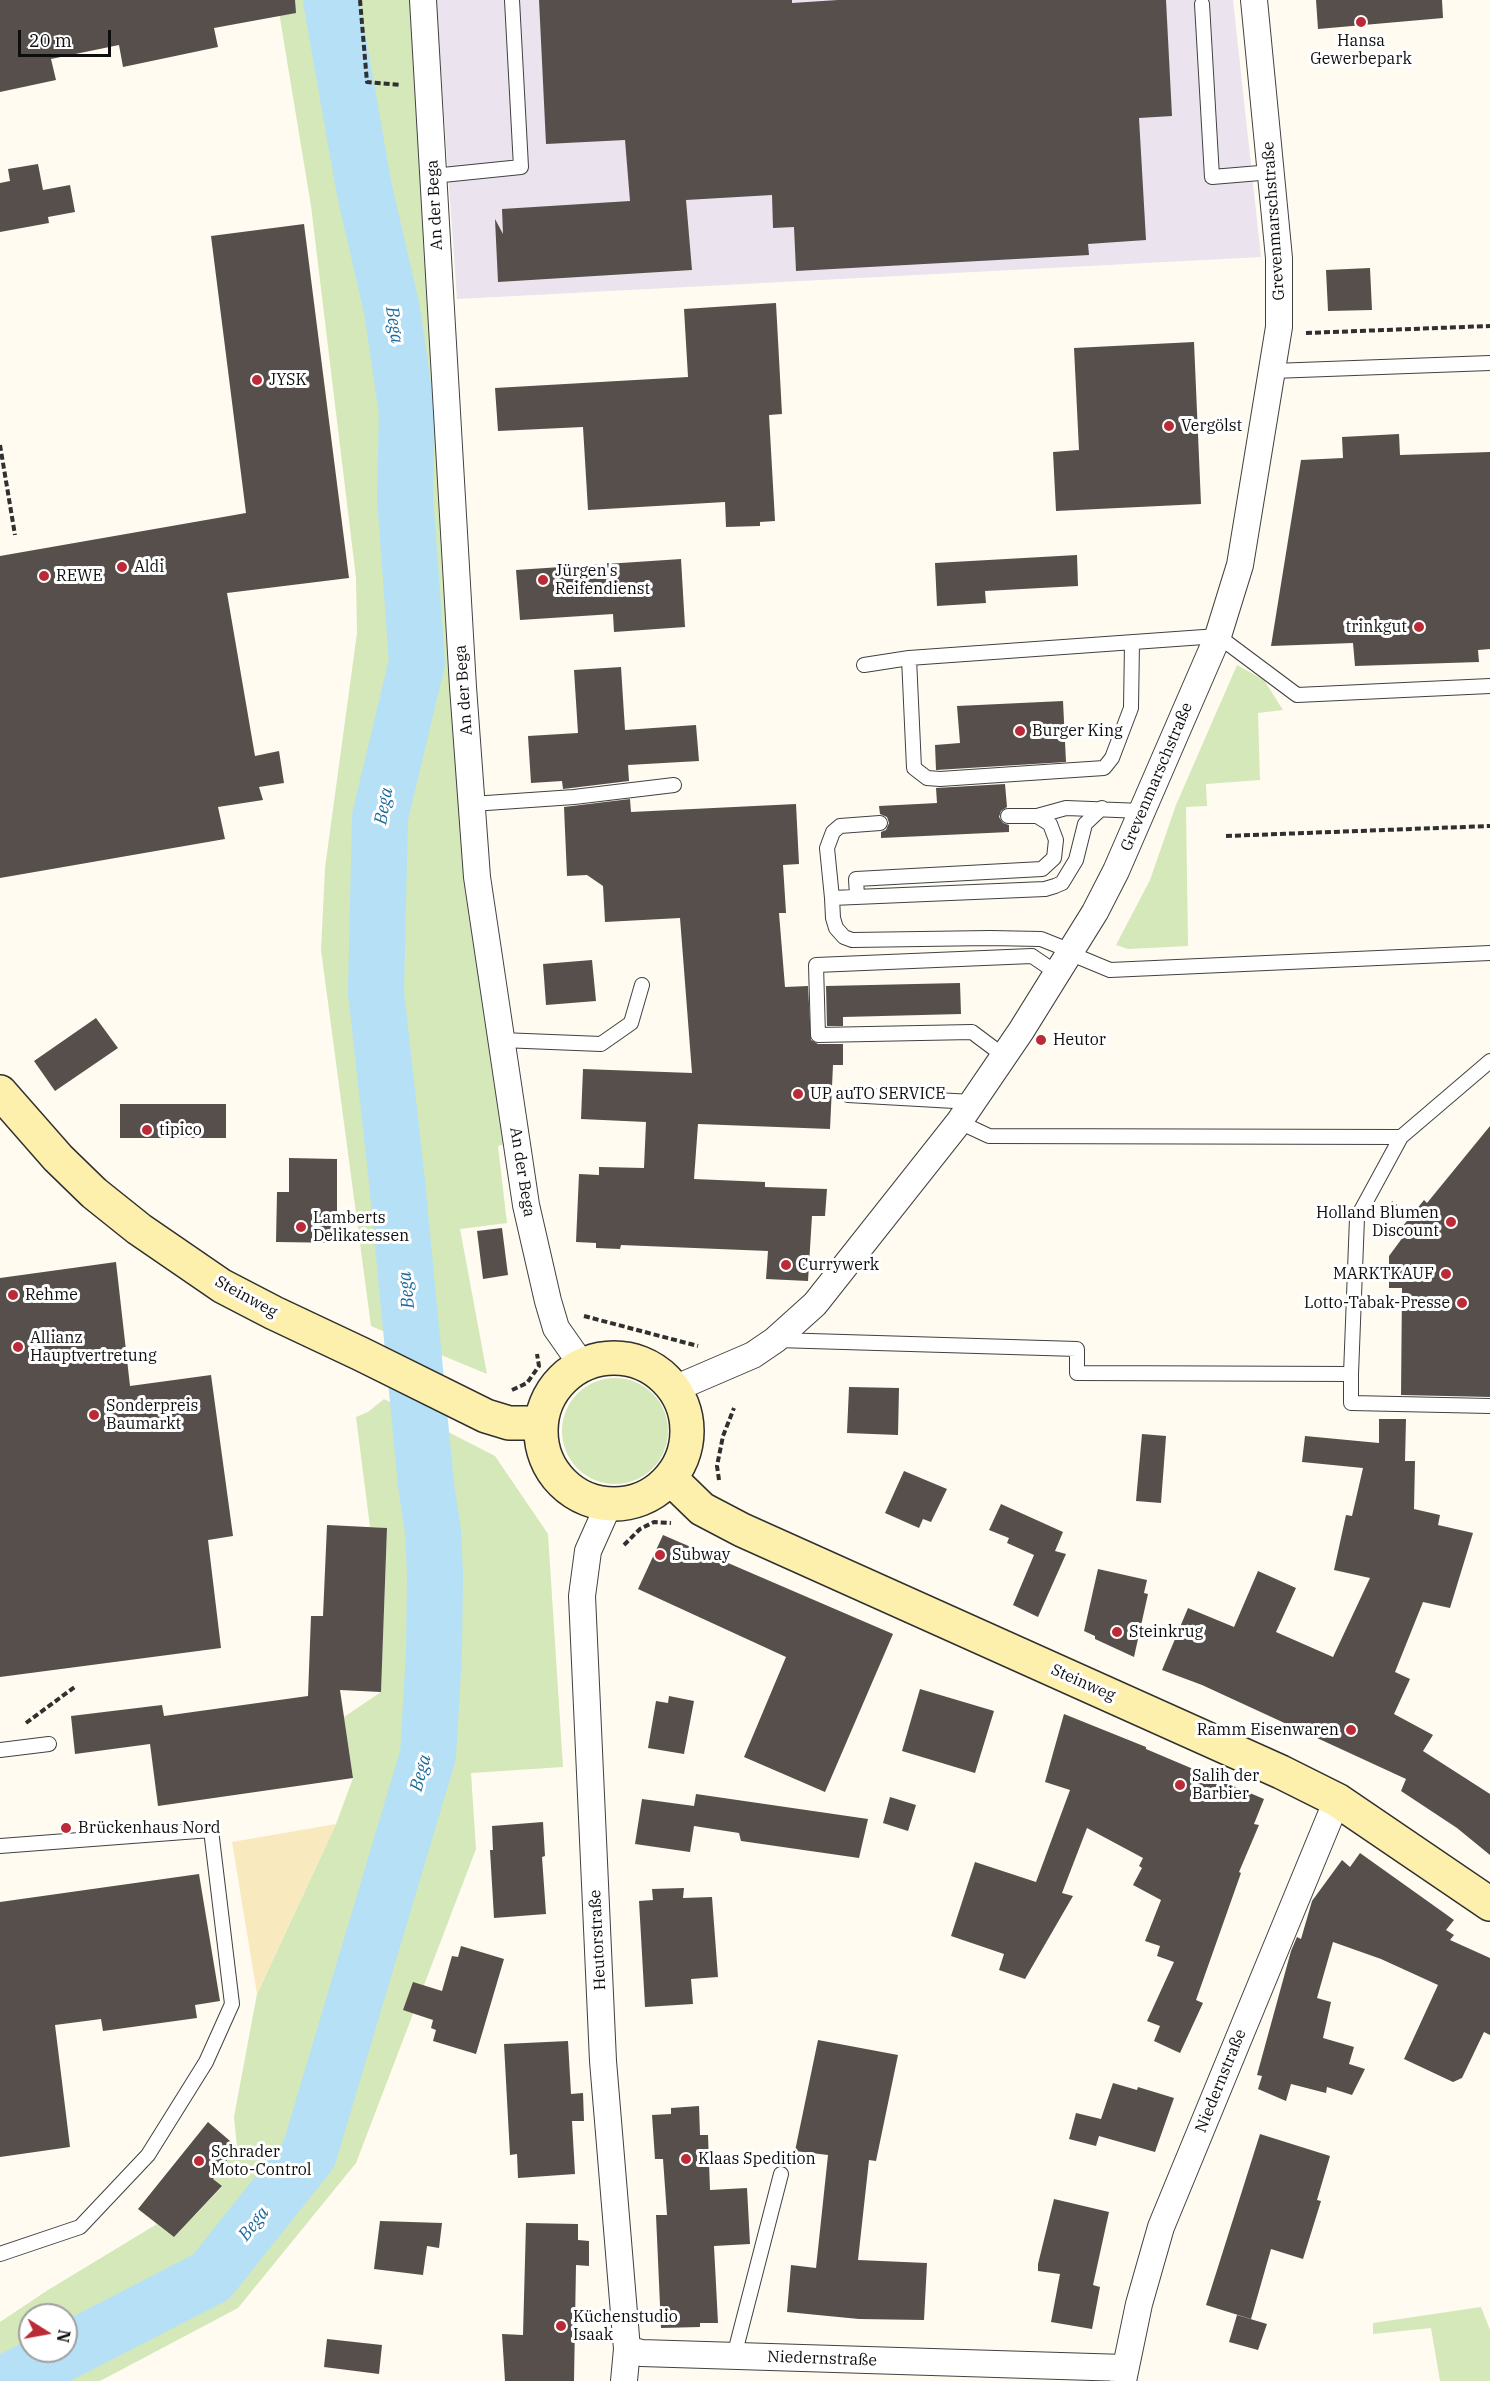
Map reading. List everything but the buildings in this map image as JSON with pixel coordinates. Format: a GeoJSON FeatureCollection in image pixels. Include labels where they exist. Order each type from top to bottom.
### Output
{"type":"FeatureCollection","features":[{"type":"Feature","properties":{"kind":"street","name":"An der Bega"},"geometry":{"type":"LineString","coordinates":[[423,0],[477,877],[526,1205],[556,1328],[582,1365]]}},
{"type":"Feature","properties":{"kind":"street","name":"Grevenmarschstraße"},"geometry":{"type":"LineString","coordinates":[[674,1389],[753,1355],[775,1340],[815,1304],[965,1112],[1066,959],[1116,871],[1218,636],[1240,565],[1279,327],[1280,258],[1254,0]]}},
{"type":"Feature","properties":{"kind":"street","name":"Steinweg"},"geometry":{"type":"LineString","coordinates":[[0,1092],[58,1158],[94,1193],[139,1229],[222,1286],[361,1354],[494,1403],[509,1423],[541,1423]]}},
{"type":"Feature","properties":{"kind":"street"},"geometry":{"type":"LineString","coordinates":[[623,1358],[644,1364],[662,1375],[674,1389],[682,1405],[686,1438],[683,1453],[670,1478],[648,1496],[624,1503],[609,1504],[592,1501],[575,1493],[559,1480],[548,1463],[542,1443],[541,1423],[548,1399],[562,1379],[582,1365],[602,1359],[623,1358]]}},
{"type":"Feature","properties":{"kind":"street","name":"Steinweg"},"geometry":{"type":"LineString","coordinates":[[670,1478],[702,1509],[742,1530],[1281,1772],[1337,1800],[1490,1904]]}},
{"type":"Feature","properties":{"kind":"street","name":"Heutorstraße"},"geometry":{"type":"LineString","coordinates":[[609,1504],[588,1551],[582,1596],[603,2061],[627,2349],[624,2381]]}},
{"type":"Feature","properties":{"kind":"street","name":"Niedernstraße"},"geometry":{"type":"LineString","coordinates":[[627,2349],[641,2354],[734,2356],[1124,2375],[1139,2304],[1161,2228],[1337,1800]]}},
{"type":"Feature","properties":{"kind":"lane"},"geometry":{"type":"LineString","coordinates":[[434,176],[521,167],[512,0]]}},
{"type":"Feature","properties":{"kind":"lane"},"geometry":{"type":"LineString","coordinates":[[1202,4],[1212,177],[1272,172]]}},
{"type":"Feature","properties":{"kind":"lane"},"geometry":{"type":"LineString","coordinates":[[1273,371],[1490,363]]}},
{"type":"Feature","properties":{"kind":"lane"},"geometry":{"type":"LineString","coordinates":[[864,665],[909,658],[1218,636],[1297,695],[1490,686]]}},
{"type":"Feature","properties":{"kind":"lane"},"geometry":{"type":"LineString","coordinates":[[909,658],[914,768],[927,778],[1092,769],[1104,768],[1112,758],[1131,708],[1132,643]]}},
{"type":"Feature","properties":{"kind":"lane"},"geometry":{"type":"LineString","coordinates":[[472,804],[574,797],[674,785]]}},
{"type":"Feature","properties":{"kind":"lane"},"geometry":{"type":"LineString","coordinates":[[1008,816],[1037,816],[1066,808],[1142,811]]}},
{"type":"Feature","properties":{"kind":"lane"},"geometry":{"type":"LineString","coordinates":[[832,898],[1045,889],[1055,886],[1062,883],[1076,860],[1085,824],[1102,808]]}},
{"type":"Feature","properties":{"kind":"lane"},"geometry":{"type":"LineString","coordinates":[[857,896],[856,879],[1042,869],[1054,858],[1056,840],[1050,824],[1037,816]]}},
{"type":"Feature","properties":{"kind":"lane"},"geometry":{"type":"LineString","coordinates":[[880,823],[840,826],[833,832],[827,848],[833,918],[836,928],[844,937],[852,940],[1041,939],[1066,959]]}},
{"type":"Feature","properties":{"kind":"lane"},"geometry":{"type":"LineString","coordinates":[[1004,1056],[972,1032],[818,1035],[816,965],[1032,956],[1066,959],[1110,970],[1490,953]]}},
{"type":"Feature","properties":{"kind":"lane"},"geometry":{"type":"LineString","coordinates":[[501,1040],[601,1044],[631,1023],[642,985]]}},
{"type":"Feature","properties":{"kind":"lane"},"geometry":{"type":"LineString","coordinates":[[1490,1061],[1401,1137],[1357,1218],[1351,1374],[1351,1403],[1490,1406]]}},
{"type":"Feature","properties":{"kind":"lane"},"geometry":{"type":"LineString","coordinates":[[848,1095],[965,1112],[989,1136],[1401,1137]]}},
{"type":"Feature","properties":{"kind":"lane"},"geometry":{"type":"LineString","coordinates":[[775,1340],[1077,1349],[1077,1373],[1351,1374]]}},
{"type":"Feature","properties":{"kind":"lane"},"geometry":{"type":"LineString","coordinates":[[0,1750],[49,1744]]}},
{"type":"Feature","properties":{"kind":"lane"},"geometry":{"type":"LineString","coordinates":[[0,1846],[211,1830],[232,2004],[206,2062],[148,2155],[80,2226],[0,2254]]}},
{"type":"Feature","properties":{"kind":"lane"},"geometry":{"type":"LineString","coordinates":[[734,2356],[781,2174]]}},
{"type":"Feature","properties":{"kind":"path"},"geometry":{"type":"LineString","coordinates":[[360,0],[367,82]]}},
{"type":"Feature","properties":{"kind":"path"},"geometry":{"type":"LineString","coordinates":[[1279,327],[1307,333],[1490,326]]}},
{"type":"Feature","properties":{"kind":"path"},"geometry":{"type":"LineString","coordinates":[[0,445],[15,535]]}},
{"type":"Feature","properties":{"kind":"path"},"geometry":{"type":"LineString","coordinates":[[1226,836],[1490,826]]}},
{"type":"Feature","properties":{"kind":"path"},"geometry":{"type":"LineString","coordinates":[[583,1315],[704,1348]]}},
{"type":"Feature","properties":{"kind":"path"},"geometry":{"type":"LineString","coordinates":[[494,1403],[511,1390],[527,1383],[539,1366],[536,1345]]}},
{"type":"Feature","properties":{"kind":"path"},"geometry":{"type":"LineString","coordinates":[[719,1485],[717,1466],[723,1436],[734,1408]]}},
{"type":"Feature","properties":{"kind":"path"},"geometry":{"type":"LineString","coordinates":[[622,1548],[627,1540],[640,1529],[654,1522],[680,1524]]}},
{"type":"Feature","properties":{"kind":"path"},"geometry":{"type":"LineString","coordinates":[[19,1729],[76,1686]]}},
{"type":"Feature","properties":{"kind":"shaded area"},"geometry":{"type":"Polygon","coordinates":[[[436,0],[1233,0],[1261,257],[457,299],[436,0]]]}},
{"type":"Feature","properties":{"kind":"green space"},"geometry":{"type":"Polygon","coordinates":[[[277,0],[412,0],[506,1144],[498,1146],[507,1223],[460,1229],[487,1374],[371,1326],[321,950],[325,868],[357,633],[356,578],[311,206],[277,0]]]}},
{"type":"Feature","properties":{"kind":"green space"},"geometry":{"type":"Polygon","coordinates":[[[1237,665],[1264,680],[1283,710],[1258,713],[1260,780],[1206,784],[1207,806],[1186,807],[1188,946],[1128,949],[1116,945],[1150,880],[1176,805],[1237,665]]]}},
{"type":"Feature","properties":{"kind":"green space"},"geometry":{"type":"Polygon","coordinates":[[[615,1378],[635,1382],[653,1393],[664,1411],[668,1431],[664,1451],[653,1469],[635,1480],[615,1484],[595,1480],[577,1469],[566,1451],[562,1431],[566,1411],[577,1393],[595,1382],[615,1378]]]}},
{"type":"Feature","properties":{"kind":"green space"},"geometry":{"type":"Polygon","coordinates":[[[384,1399],[495,1456],[548,1534],[563,1767],[471,1773],[476,1849],[356,2163],[238,2308],[100,2381],[0,2381],[0,2322],[18,2310],[18,2363],[78,2363],[78,2303],[28,2303],[157,2224],[174,2237],[222,2187],[213,2179],[237,2147],[234,2117],[257,1994],[336,1824],[353,1778],[344,1717],[381,1692],[387,1528],[370,1527],[356,1417],[368,1412],[384,1399]]]}},
{"type":"Feature","properties":{"kind":"green space"},"geometry":{"type":"Polygon","coordinates":[[[1481,2307],[1490,2330],[1490,2381],[1440,2381],[1431,2328],[1373,2334],[1373,2323],[1481,2307]]]}},
{"type":"Feature","properties":{"kind":"sand"},"geometry":{"type":"Polygon","coordinates":[[[336,1824],[257,1994],[232,1842],[336,1824]]]}},
{"type":"Feature","properties":{"kind":"waterway","name":"Bega"},"geometry":{"type":"LineString","coordinates":[[9,2381],[211,2277],[309,2154],[428,1755],[434,1654],[433,1531],[426,1485],[376,992],[380,817],[417,662],[405,497],[407,413],[392,310],[364,188],[331,0]]}},
{"type":"Feature","properties":{"kind":"place","name":"Hansa Gewerbepark"},"geometry":{"type":"Point","coordinates":[1361,22]}},
{"type":"Feature","properties":{"kind":"place","name":"JYSK"},"geometry":{"type":"Point","coordinates":[257,380]}},
{"type":"Feature","properties":{"kind":"place","name":"Vergölst"},"geometry":{"type":"Point","coordinates":[1169,426]}},
{"type":"Feature","properties":{"kind":"place","name":"Aldi"},"geometry":{"type":"Point","coordinates":[122,567]}},
{"type":"Feature","properties":{"kind":"place","name":"REWE"},"geometry":{"type":"Point","coordinates":[44,576]}},
{"type":"Feature","properties":{"kind":"place","name":"Jürgen's Reifendienst"},"geometry":{"type":"Point","coordinates":[543,580]}},
{"type":"Feature","properties":{"kind":"place","name":"trinkgut"},"geometry":{"type":"Point","coordinates":[1419,627]}},
{"type":"Feature","properties":{"kind":"place","name":"Burger King"},"geometry":{"type":"Point","coordinates":[1020,731]}},
{"type":"Feature","properties":{"kind":"place","name":"Heutor"},"geometry":{"type":"Point","coordinates":[1041,1040]}},
{"type":"Feature","properties":{"kind":"place","name":"UP auTO SERVICE"},"geometry":{"type":"Point","coordinates":[798,1094]}},
{"type":"Feature","properties":{"kind":"place","name":"tipico"},"geometry":{"type":"Point","coordinates":[147,1130]}},
{"type":"Feature","properties":{"kind":"place","name":"Holland Blumen Discount"},"geometry":{"type":"Point","coordinates":[1451,1222]}},
{"type":"Feature","properties":{"kind":"place","name":"Lamberts Delikatessen"},"geometry":{"type":"Point","coordinates":[301,1227]}},
{"type":"Feature","properties":{"kind":"place","name":"Currywerk"},"geometry":{"type":"Point","coordinates":[786,1265]}},
{"type":"Feature","properties":{"kind":"place","name":"MARKTKAUF"},"geometry":{"type":"Point","coordinates":[1446,1274]}},
{"type":"Feature","properties":{"kind":"place","name":"Rehme"},"geometry":{"type":"Point","coordinates":[13,1295]}},
{"type":"Feature","properties":{"kind":"place","name":"Lotto-Tabak-Presse"},"geometry":{"type":"Point","coordinates":[1462,1303]}},
{"type":"Feature","properties":{"kind":"place","name":"Allianz Hauptvertretung"},"geometry":{"type":"Point","coordinates":[18,1347]}},
{"type":"Feature","properties":{"kind":"place","name":"Sonderpreis Baumarkt"},"geometry":{"type":"Point","coordinates":[94,1415]}},
{"type":"Feature","properties":{"kind":"place","name":"Subway"},"geometry":{"type":"Point","coordinates":[660,1555]}},
{"type":"Feature","properties":{"kind":"place","name":"Steinkrug"},"geometry":{"type":"Point","coordinates":[1117,1632]}},
{"type":"Feature","properties":{"kind":"place","name":"Ramm Eisenwaren"},"geometry":{"type":"Point","coordinates":[1351,1730]}},
{"type":"Feature","properties":{"kind":"place","name":"Salih der Barbier"},"geometry":{"type":"Point","coordinates":[1180,1785]}},
{"type":"Feature","properties":{"kind":"place","name":"Brückenhaus Nord"},"geometry":{"type":"Point","coordinates":[66,1828]}},
{"type":"Feature","properties":{"kind":"place","name":"Klaas Spedition"},"geometry":{"type":"Point","coordinates":[686,2159]}},
{"type":"Feature","properties":{"kind":"place","name":"Schrader Moto-Control"},"geometry":{"type":"Point","coordinates":[199,2161]}},
{"type":"Feature","properties":{"kind":"place","name":"Küchenstudio Isaak"},"geometry":{"type":"Point","coordinates":[561,2326]}}]}
